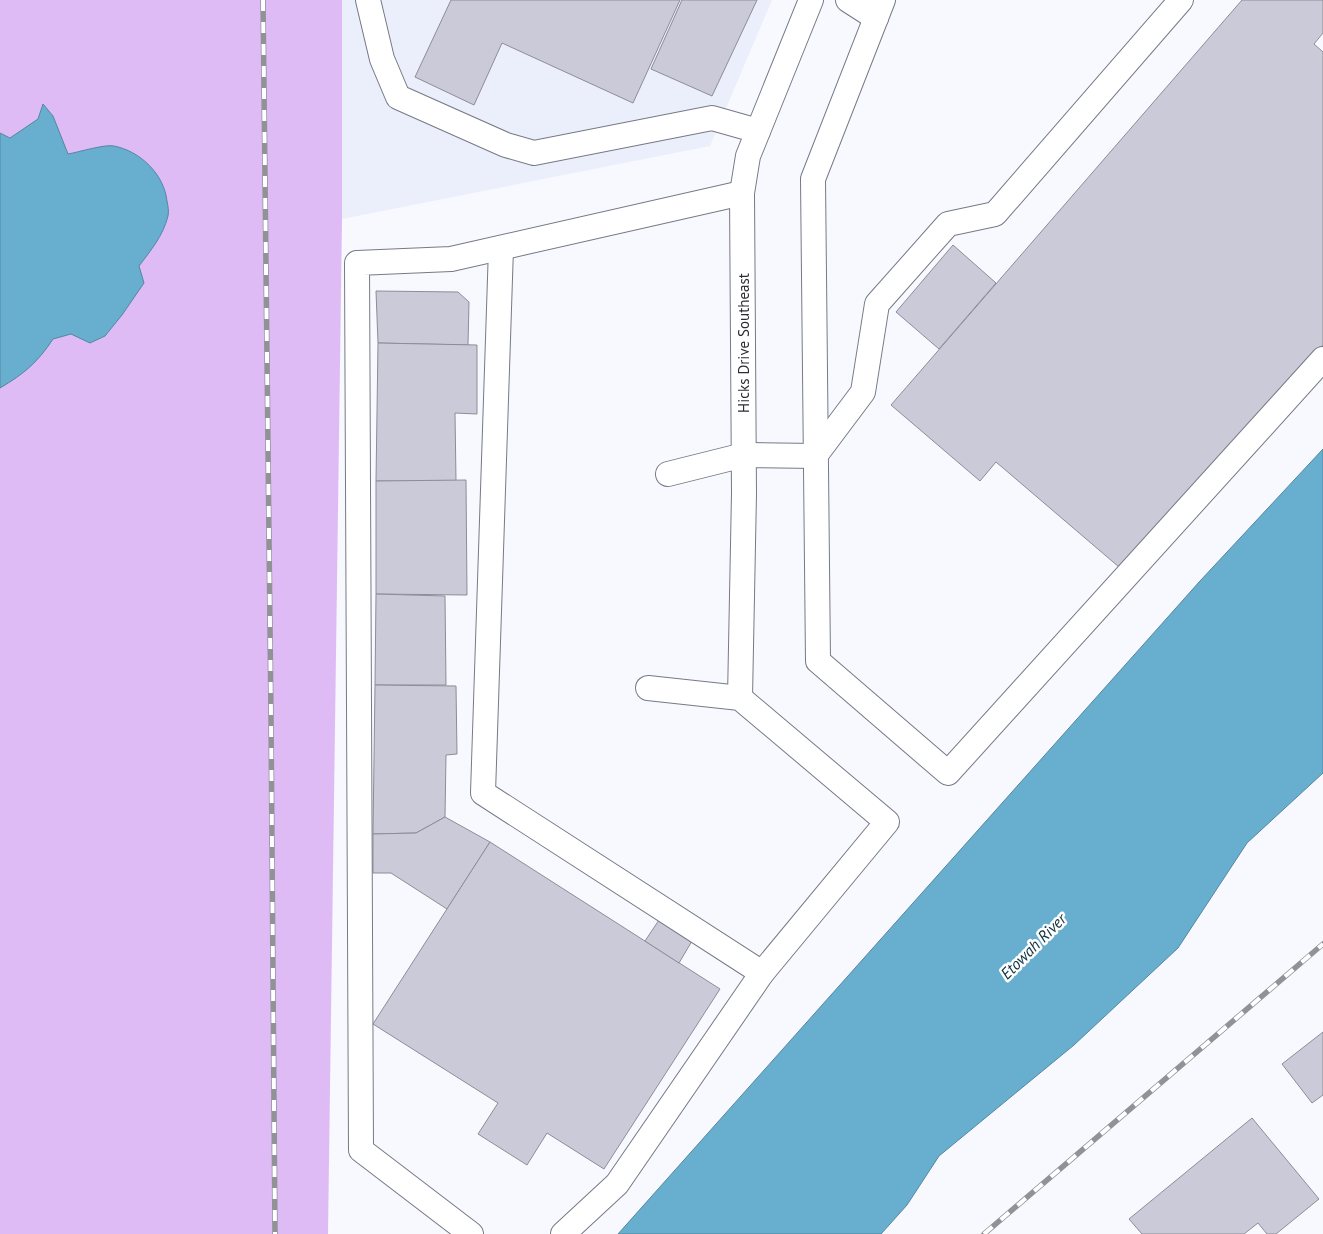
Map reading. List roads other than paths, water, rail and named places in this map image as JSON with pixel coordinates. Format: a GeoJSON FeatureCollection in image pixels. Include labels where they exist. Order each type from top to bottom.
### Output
{"type":"FeatureCollection","features":[{"type":"Feature","properties":{"kind":"street"},"geometry":{"type":"LineString","coordinates":[[368,0],[382,59],[398,98],[506,144],[534,153],[712,118],[758,131]]}},
{"type":"Feature","properties":{"kind":"street","name":"Hicks Drive Southeast"},"geometry":{"type":"LineString","coordinates":[[740,698],[744,455],[742,193],[748,156],[811,0]]}},
{"type":"Feature","properties":{"kind":"street"},"geometry":{"type":"LineString","coordinates":[[848,0],[880,9],[813,179],[818,660],[948,773],[1323,359]]}},
{"type":"Feature","properties":{"kind":"street"},"geometry":{"type":"LineString","coordinates":[[815,456],[863,392],[877,304],[948,224],[995,214],[1181,0]]}},
{"type":"Feature","properties":{"kind":"street"},"geometry":{"type":"LineString","coordinates":[[471,1234],[362,1150],[357,263],[451,259],[742,193]]}},
{"type":"Feature","properties":{"kind":"street"},"geometry":{"type":"LineString","coordinates":[[501,248],[483,793],[762,973]]}},
{"type":"Feature","properties":{"kind":"street"},"geometry":{"type":"LineString","coordinates":[[668,474],[744,455],[815,456]]}},
{"type":"Feature","properties":{"kind":"street"},"geometry":{"type":"LineString","coordinates":[[563,1234],[617,1184],[762,973],[887,822],[740,698],[648,688]]}},
{"type":"Feature","properties":{"kind":"water"},"geometry":{"type":"Polygon","coordinates":[[[43,104],[53,116],[68,154],[98,147],[114,146],[133,153],[149,165],[156,173],[165,191],[168,214],[160,236],[139,266],[144,283],[105,336],[90,343],[71,334],[53,339],[30,367],[0,388],[0,133],[10,138],[38,119],[43,104]]]}},
{"type":"Feature","properties":{"kind":"water","name":"Etowah River"},"geometry":{"type":"Polygon","coordinates":[[[1323,449],[1323,773],[1247,843],[1178,948],[1074,1045],[939,1156],[907,1205],[881,1234],[618,1234],[1200,581],[1323,449]]]}},
{"type":"Feature","properties":{"kind":"railway"},"geometry":{"type":"LineString","coordinates":[[263,0],[275,1234]]}},
{"type":"Feature","properties":{"kind":"railway"},"geometry":{"type":"LineString","coordinates":[[984,1234],[1323,944]]}}]}
